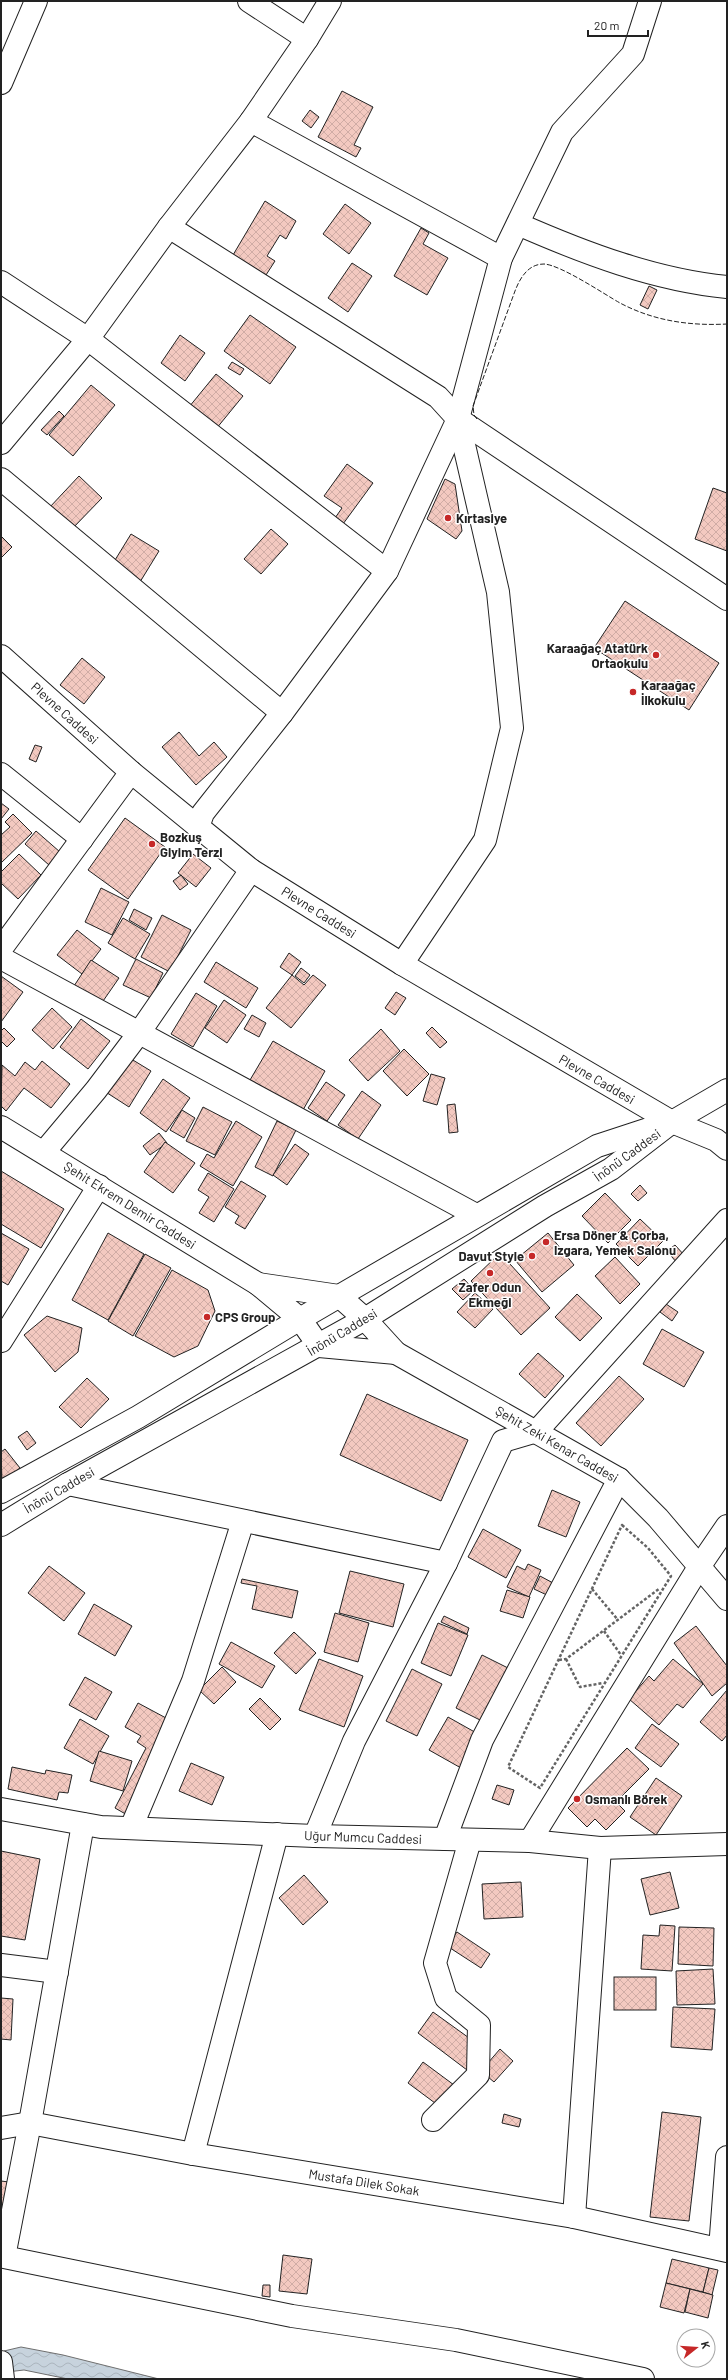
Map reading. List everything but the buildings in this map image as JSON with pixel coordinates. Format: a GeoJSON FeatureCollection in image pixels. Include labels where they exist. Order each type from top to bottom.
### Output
{"type":"FeatureCollection","features":[{"type":"Feature","properties":{"kind":"street"},"geometry":{"type":"LineString","coordinates":[[1,83],[36,1]]}},
{"type":"Feature","properties":{"kind":"street"},"geometry":{"type":"LineString","coordinates":[[249,1],[307,39]]}},
{"type":"Feature","properties":{"kind":"street"},"geometry":{"type":"LineString","coordinates":[[1,443],[88,339],[169,227],[251,121],[307,39],[330,1]]}},
{"type":"Feature","properties":{"kind":"street"},"geometry":{"type":"LineString","coordinates":[[198,827],[203,814],[282,714],[387,571],[458,418],[502,258],[562,132],[633,54],[650,1]]}},
{"type":"Feature","properties":{"kind":"street"},"geometry":{"type":"LineString","coordinates":[[251,121],[502,258]]}},
{"type":"Feature","properties":{"kind":"street"},"geometry":{"type":"LineString","coordinates":[[518,224],[578,250],[695,284],[727,287]]}},
{"type":"Feature","properties":{"kind":"street"},"geometry":{"type":"LineString","coordinates":[[169,227],[438,397],[458,418],[727,599]]}},
{"type":"Feature","properties":{"kind":"street"},"geometry":{"type":"LineString","coordinates":[[1,282],[88,339],[387,571]]}},
{"type":"Feature","properties":{"kind":"street"},"geometry":{"type":"LineString","coordinates":[[402,964],[485,840],[512,728],[498,592],[458,418]]}},
{"type":"Feature","properties":{"kind":"street"},"geometry":{"type":"LineString","coordinates":[[1,479],[282,714]]}},
{"type":"Feature","properties":{"kind":"street","name":"Plevne Caddesi"},"geometry":{"type":"LineString","coordinates":[[1,656],[131,772],[251,870],[402,964],[672,1122],[716,1140],[727,1149]]}},
{"type":"Feature","properties":{"kind":"street"},"geometry":{"type":"LineString","coordinates":[[1,949],[131,772]]}},
{"type":"Feature","properties":{"kind":"street"},"geometry":{"type":"LineString","coordinates":[[1,774],[82,839]]}},
{"type":"Feature","properties":{"kind":"street"},"geometry":{"type":"LineString","coordinates":[[44,1152],[96,1090],[140,1033],[251,870]]}},
{"type":"Feature","properties":{"kind":"street"},"geometry":{"type":"LineString","coordinates":[[1,958],[476,1215]]}},
{"type":"Feature","properties":{"kind":"street","name":"İnönü Caddesi"},"geometry":{"type":"LineString","coordinates":[[1,1525],[68,1484],[319,1346],[365,1319],[545,1206],[611,1169],[672,1122],[727,1090]]}},
{"type":"Feature","properties":{"kind":"street","name":"İnönü Caddesi"},"geometry":{"type":"LineString","coordinates":[[1,1492],[138,1418],[300,1319],[476,1215],[597,1146],[672,1122]]}},
{"type":"Feature","properties":{"kind":"street","name":"Şehit Ekrem Demir Caddesi"},"geometry":{"type":"LineString","coordinates":[[1,1127],[258,1284],[300,1319],[319,1346]]}},
{"type":"Feature","properties":{"kind":"street"},"geometry":{"type":"LineString","coordinates":[[1,1341],[99,1186]]}},
{"type":"Feature","properties":{"kind":"street"},"geometry":{"type":"LineString","coordinates":[[315,1836],[354,1742],[446,1563],[503,1441],[537,1431],[727,1220]]}},
{"type":"Feature","properties":{"kind":"street"},"geometry":{"type":"LineString","coordinates":[[258,1284],[339,1296],[365,1319],[396,1353]]}},
{"type":"Feature","properties":{"kind":"street"},"geometry":{"type":"LineString","coordinates":[[319,1346],[396,1353]]}},
{"type":"Feature","properties":{"kind":"street","name":"Şehit Zeki Kenar Caddesi"},"geometry":{"type":"LineString","coordinates":[[396,1353],[537,1431],[619,1479],[658,1518],[699,1567],[725,1593]]}},
{"type":"Feature","properties":{"kind":"street"},"geometry":{"type":"LineString","coordinates":[[444,1839],[482,1740],[619,1479]]}},
{"type":"Feature","properties":{"kind":"street"},"geometry":{"type":"LineString","coordinates":[[68,1484],[446,1563]]}},
{"type":"Feature","properties":{"kind":"street"},"geometry":{"type":"LineString","coordinates":[[131,1828],[193,1681],[243,1521]]}},
{"type":"Feature","properties":{"kind":"street"},"geometry":{"type":"LineString","coordinates":[[530,1841],[699,1567],[727,1526]]}},
{"type":"Feature","properties":{"kind":"street","name":"Uğur Mumcu Caddesi"},"geometry":{"type":"LineString","coordinates":[[1,1809],[83,1824],[131,1828],[315,1836],[530,1841],[600,1848],[727,1844]]}},
{"type":"Feature","properties":{"kind":"street"},"geometry":{"type":"LineString","coordinates":[[83,1824],[30,2123],[4,2257],[292,2316],[456,2340],[643,2379]]}},
{"type":"Feature","properties":{"kind":"street"},"geometry":{"type":"LineString","coordinates":[[193,2154],[277,1834]]}},
{"type":"Feature","properties":{"kind":"street"},"geometry":{"type":"LineString","coordinates":[[434,2120],[478,2076],[479,2025],[446,1998],[436,1963],[470,1840]]}},
{"type":"Feature","properties":{"kind":"street"},"geometry":{"type":"LineString","coordinates":[[574,2217],[600,1848]]}},
{"type":"Feature","properties":{"kind":"street"},"geometry":{"type":"LineString","coordinates":[[1,1965],[57,1972]]}},
{"type":"Feature","properties":{"kind":"street","name":"Mustafa Dilek Sokak"},"geometry":{"type":"LineString","coordinates":[[1,2128],[30,2123],[193,2154],[574,2217],[723,2250]]}},
{"type":"Feature","properties":{"kind":"street"},"geometry":{"type":"LineString","coordinates":[[723,2250],[727,2157]]}},
{"type":"Feature","properties":{"kind":"street"},"geometry":{"type":"LineString","coordinates":[[1,2362],[3,2379]]}},
{"type":"Feature","properties":{"kind":"path"},"geometry":{"type":"LineString","coordinates":[[622,1525],[648,1548],[671,1576],[667,1583],[540,1788],[508,1767],[622,1525]]}},
{"type":"Feature","properties":{"kind":"path"},"geometry":{"type":"LineString","coordinates":[[558,1660],[566,1659],[667,1583]]}},
{"type":"Feature","properties":{"kind":"path"},"geometry":{"type":"LineString","coordinates":[[592,1589],[618,1620]]}},
{"type":"Feature","properties":{"kind":"path"},"geometry":{"type":"LineString","coordinates":[[604,1630],[622,1656]]}},
{"type":"Feature","properties":{"kind":"path"},"geometry":{"type":"LineString","coordinates":[[566,1659],[580,1686],[605,1683]]}},
{"type":"Feature","properties":{"kind":"water"},"geometry":{"type":"Polygon","coordinates":[[[21,2347],[63,2355],[159,2379],[68,2379],[24,2370],[7,2372],[4,2351],[21,2347]]]}},
{"type":"Feature","properties":{"kind":"fence"},"geometry":{"type":"LineString","coordinates":[[477,419],[474,415],[473,406],[515,291],[519,281],[533,266],[544,264],[561,269],[620,303],[659,318],[686,323],[727,324]]}},
{"type":"Feature","properties":{"kind":"place","name":"Kırtasiye"},"geometry":{"type":"Point","coordinates":[448,518]}},
{"type":"Feature","properties":{"kind":"place","name":"Karaağaç Atatürk Ortaokulu"},"geometry":{"type":"Point","coordinates":[656,655]}},
{"type":"Feature","properties":{"kind":"place","name":"Karaağaç İlkokulu"},"geometry":{"type":"Point","coordinates":[633,692]}},
{"type":"Feature","properties":{"kind":"place","name":"Bozkuş Giyim Terzi"},"geometry":{"type":"Point","coordinates":[152,844]}},
{"type":"Feature","properties":{"kind":"place","name":"Ersa Döner & Çorba, Izgara, Yemek Salonu"},"geometry":{"type":"Point","coordinates":[546,1242]}},
{"type":"Feature","properties":{"kind":"place","name":"Davut Style"},"geometry":{"type":"Point","coordinates":[532,1256]}},
{"type":"Feature","properties":{"kind":"place","name":"Zafer Odun Ekmeği"},"geometry":{"type":"Point","coordinates":[490,1273]}},
{"type":"Feature","properties":{"kind":"place","name":"CPS Group"},"geometry":{"type":"Point","coordinates":[207,1317]}},
{"type":"Feature","properties":{"kind":"place","name":"Osmanlı Börek"},"geometry":{"type":"Point","coordinates":[577,1799]}}]}
